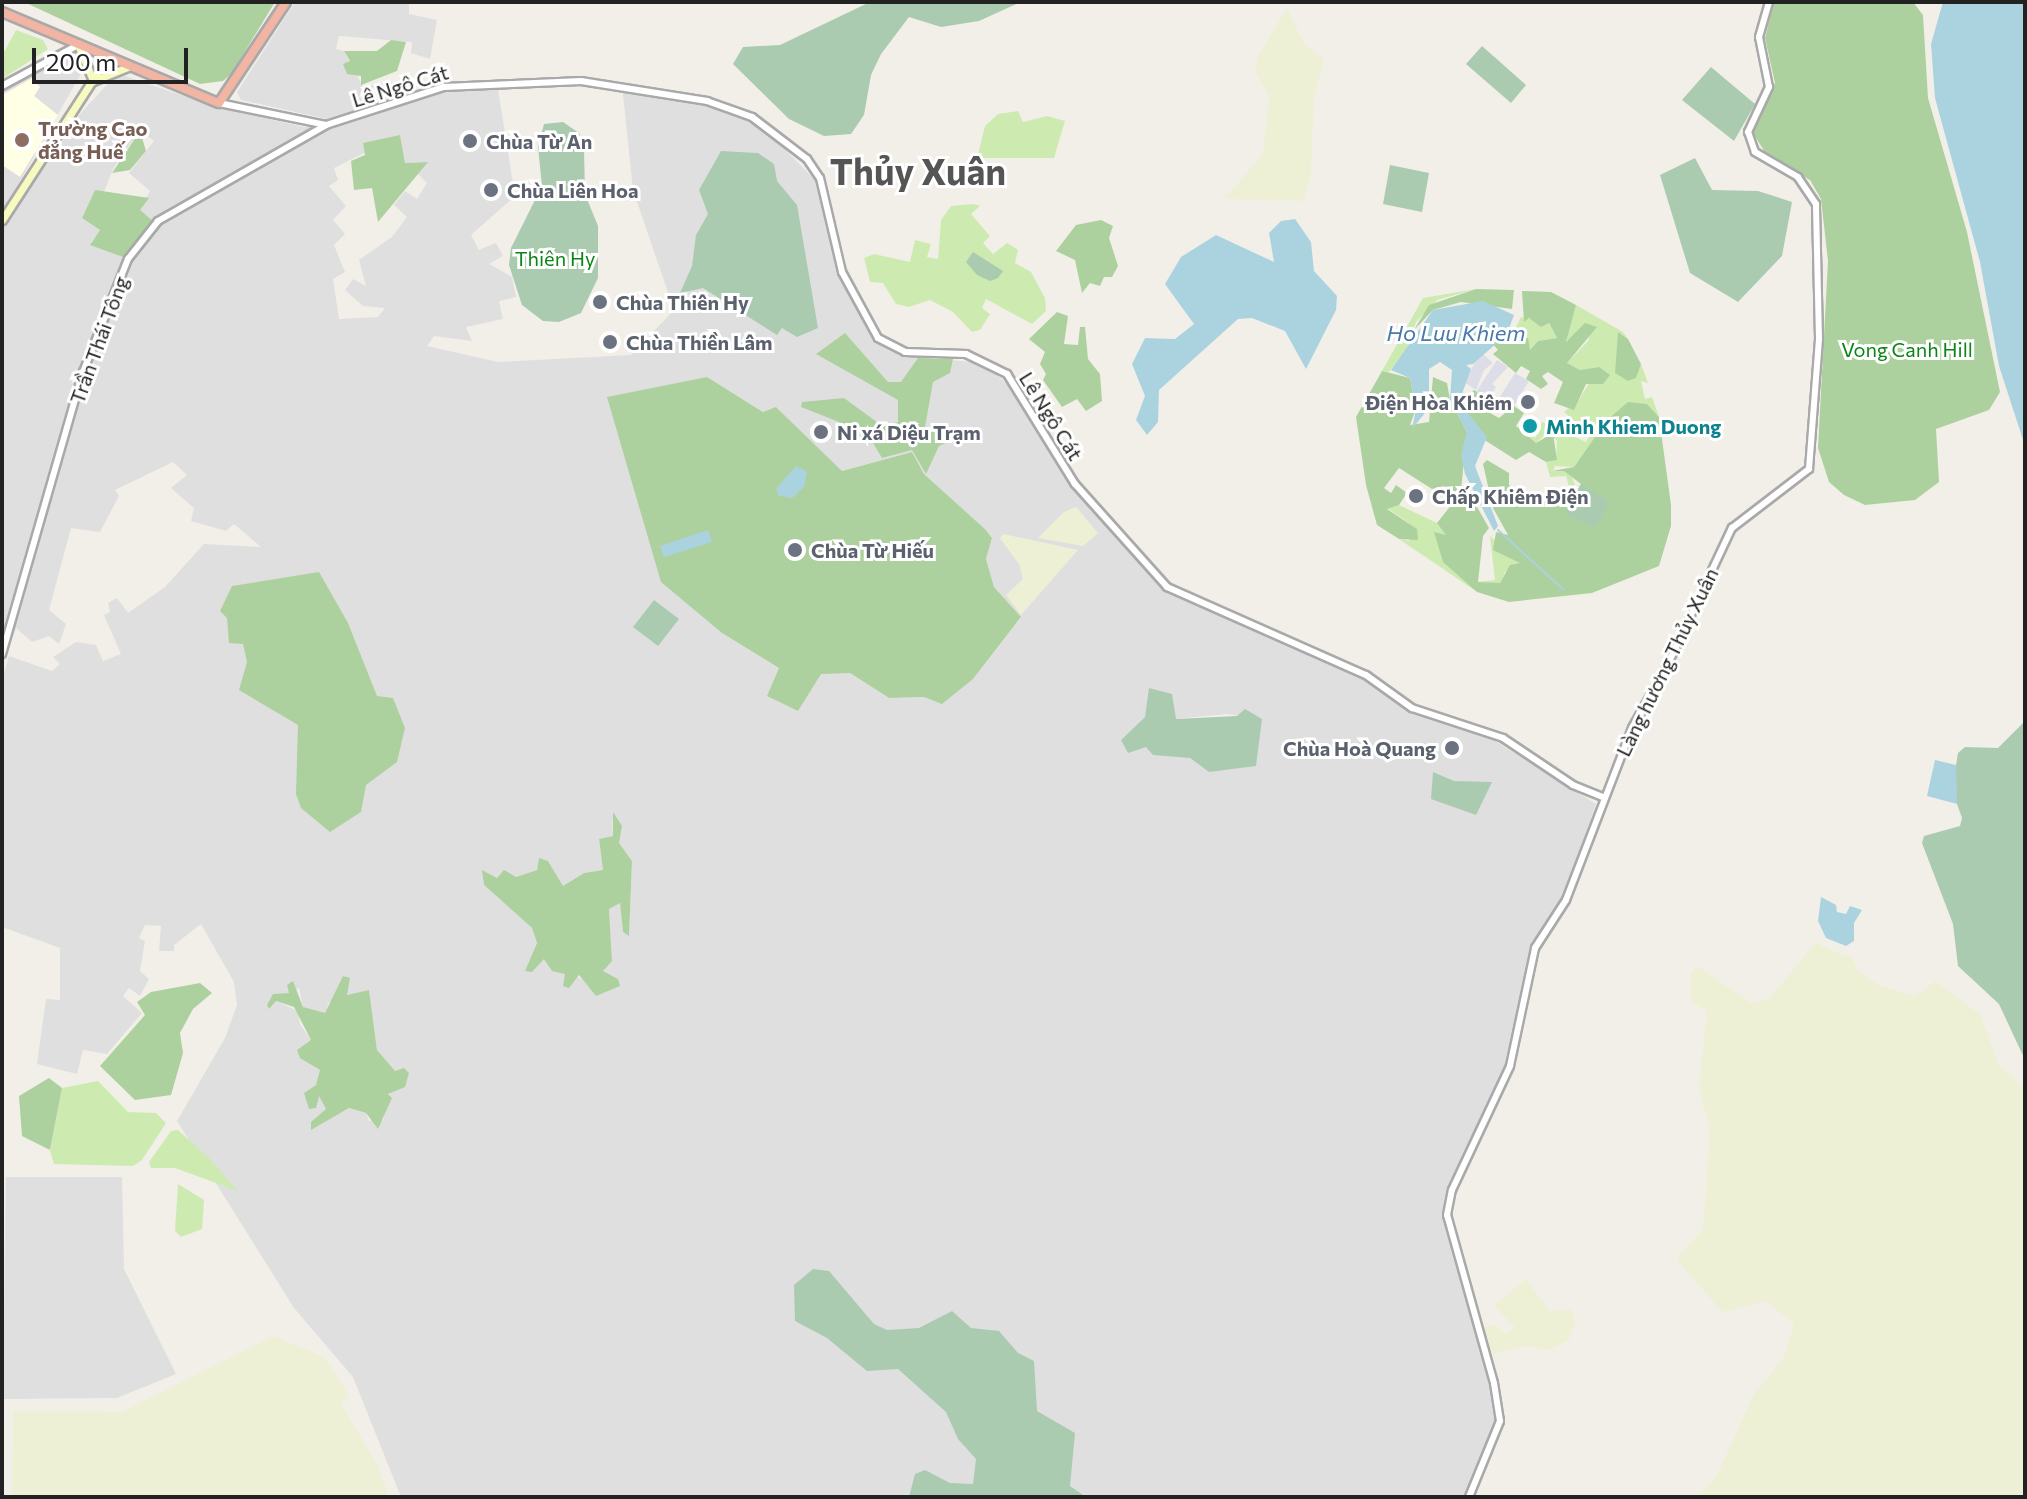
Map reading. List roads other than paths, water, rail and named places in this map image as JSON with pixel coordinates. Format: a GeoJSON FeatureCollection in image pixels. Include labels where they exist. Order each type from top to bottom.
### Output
{"type":"FeatureCollection","features":[{"type":"Feature","properties":{"kind":"highway"},"geometry":{"type":"LineString","coordinates":[[219,103],[286,2]]}},
{"type":"Feature","properties":{"kind":"highway","name":"Lê Ngô Cát"},"geometry":{"type":"LineString","coordinates":[[2,12],[219,103]]}},
{"type":"Feature","properties":{"kind":"main road"},"geometry":{"type":"LineString","coordinates":[[78,45],[93,81]]}},
{"type":"Feature","properties":{"kind":"main road"},"geometry":{"type":"LineString","coordinates":[[2,220],[107,58]]}},
{"type":"Feature","properties":{"kind":"main road"},"geometry":{"type":"LineString","coordinates":[[93,81],[128,67]]}},
{"type":"Feature","properties":{"kind":"street","name":"Làng hương Thủy Xuân"},"geometry":{"type":"LineString","coordinates":[[1469,1497],[1500,1421],[1494,1383],[1447,1215],[1452,1190],[1510,1066],[1535,948],[1566,900],[1603,797],[1732,528],[1809,469],[1816,404],[1820,250],[1816,204],[1798,177],[1755,152],[1748,132],[1769,87],[1759,37],[1769,2]]}},
{"type":"Feature","properties":{"kind":"street"},"geometry":{"type":"LineString","coordinates":[[2,86],[78,45]]}},
{"type":"Feature","properties":{"kind":"street","name":"Lê Ngô Cát"},"geometry":{"type":"LineString","coordinates":[[219,103],[326,125],[444,87],[493,82],[617,84],[707,101],[752,117],[807,159],[820,178],[842,272],[878,338],[905,352],[966,354],[1007,374],[1075,484],[1167,587],[1366,675],[1412,708],[1503,738],[1573,785],[1603,797]]}},
{"type":"Feature","properties":{"kind":"street","name":"Trần Thái Tông"},"geometry":{"type":"LineString","coordinates":[[2,654],[83,372],[128,259],[158,221],[326,125]]}},
{"type":"Feature","properties":{"kind":"water"},"geometry":{"type":"Polygon","coordinates":[[[1943,2],[2025,2],[2025,446],[1999,366],[1980,262],[1935,98],[1931,44],[1943,2]]]}},
{"type":"Feature","properties":{"kind":"water"},"geometry":{"type":"Polygon","coordinates":[[[1295,219],[1311,242],[1314,271],[1337,296],[1336,310],[1306,369],[1285,331],[1252,318],[1238,319],[1159,390],[1158,422],[1147,435],[1136,420],[1145,396],[1132,364],[1145,338],[1175,339],[1194,324],[1165,284],[1181,257],[1216,235],[1274,262],[1269,233],[1281,221],[1295,219]]]}},
{"type":"Feature","properties":{"kind":"water","name":"Ho Luu Khiem"},"geometry":{"type":"Polygon","coordinates":[[[1483,301],[1514,315],[1507,334],[1473,364],[1466,365],[1471,369],[1459,402],[1487,437],[1475,466],[1498,526],[1494,531],[1465,474],[1461,454],[1467,432],[1450,400],[1452,370],[1440,362],[1429,369],[1429,408],[1412,429],[1416,409],[1410,378],[1391,370],[1433,310],[1483,301]]]}},
{"type":"Feature","properties":{"kind":"water"},"geometry":{"type":"Polygon","coordinates":[[[796,466],[807,472],[804,487],[792,498],[779,496],[776,489],[796,466]]]}},
{"type":"Feature","properties":{"kind":"water"},"geometry":{"type":"Polygon","coordinates":[[[708,530],[712,542],[664,557],[660,546],[708,530]]]}},
{"type":"Feature","properties":{"kind":"water"},"geometry":{"type":"Polygon","coordinates":[[[1935,760],[1956,765],[1957,804],[1927,796],[1935,760]]]}},
{"type":"Feature","properties":{"kind":"water"},"geometry":{"type":"Polygon","coordinates":[[[1821,897],[1836,905],[1837,912],[1846,914],[1850,906],[1862,910],[1854,923],[1854,941],[1846,946],[1826,938],[1818,921],[1821,897]]]}},
{"type":"Feature","properties":{"kind":"waterway"},"geometry":{"type":"LineString","coordinates":[[1498,530],[1564,590]]}},
{"type":"Feature","properties":{"kind":"place","name":"Trường Cao đẳng Huế"},"geometry":{"type":"Point","coordinates":[22,140]}},
{"type":"Feature","properties":{"kind":"place","name":"Chùa Từ An"},"geometry":{"type":"Point","coordinates":[470,141]}},
{"type":"Feature","properties":{"kind":"place","name":"Chùa Liên Hoa"},"geometry":{"type":"Point","coordinates":[491,190]}},
{"type":"Feature","properties":{"kind":"place","name":"Chùa Thiên Hy"},"geometry":{"type":"Point","coordinates":[600,302]}},
{"type":"Feature","properties":{"kind":"place","name":"Chùa Thiền Lâm"},"geometry":{"type":"Point","coordinates":[610,342]}},
{"type":"Feature","properties":{"kind":"place","name":"Điện Hòa Khiêm"},"geometry":{"type":"Point","coordinates":[1528,402]}},
{"type":"Feature","properties":{"kind":"place","name":"Minh Khiem Duong"},"geometry":{"type":"Point","coordinates":[1530,426]}},
{"type":"Feature","properties":{"kind":"place","name":"Ni xá Diệu Trạm"},"geometry":{"type":"Point","coordinates":[821,432]}},
{"type":"Feature","properties":{"kind":"place","name":"Chấp Khiêm Điện"},"geometry":{"type":"Point","coordinates":[1416,496]}},
{"type":"Feature","properties":{"kind":"place","name":"Chùa Từ Hiếu"},"geometry":{"type":"Point","coordinates":[795,550]}},
{"type":"Feature","properties":{"kind":"place","name":"Chùa Hoà Quang"},"geometry":{"type":"Point","coordinates":[1452,748]}},
{"type":"Feature","properties":{"kind":"district","name":"Thủy Xuân"},"geometry":{"type":"Point","coordinates":[918,171]}},
{"type":"Feature","properties":{"kind":"park label","name":"Thiên Hy"},"geometry":{"type":"Point","coordinates":[555,258]}},
{"type":"Feature","properties":{"kind":"park label","name":"Vong Canh Hill"},"geometry":{"type":"Point","coordinates":[1907,349]}}]}
